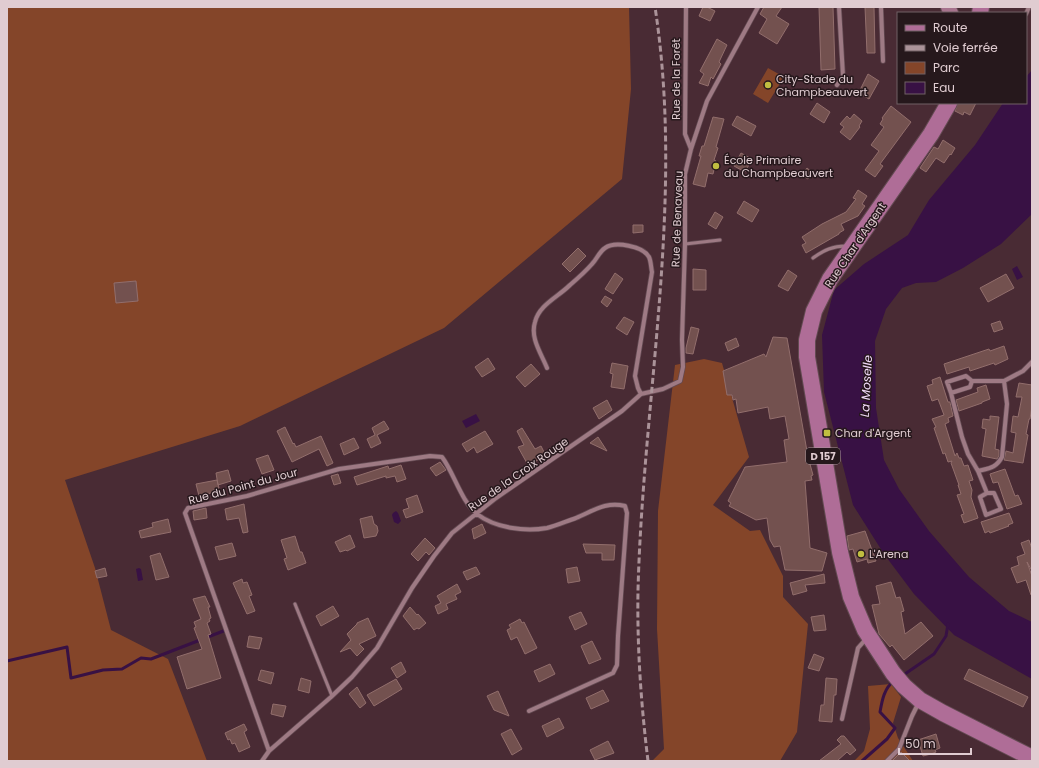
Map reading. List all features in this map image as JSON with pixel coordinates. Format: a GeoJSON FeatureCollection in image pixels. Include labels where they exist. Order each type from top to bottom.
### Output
{"type":"FeatureCollection","features":[{"type":"Feature","properties":{"kind":"main road","name":"Rue Char d'Argent"},"geometry":{"type":"LineString","coordinates":[[948,104],[931,134],[830,279],[814,312],[807,340],[807,357],[840,552],[852,597],[865,630],[893,673],[904,686],[920,700],[1032,758]]}},
{"type":"Feature","properties":{"kind":"street","name":"Rue de la Forêt"},"geometry":{"type":"LineString","coordinates":[[686,7],[685,134],[691,149]]}},
{"type":"Feature","properties":{"kind":"street","name":"Rue de Benaveau"},"geometry":{"type":"LineString","coordinates":[[641,394],[663,389],[680,381],[683,367],[682,340],[685,244],[685,174],[691,149],[707,101],[758,7]]}},
{"type":"Feature","properties":{"kind":"street"},"geometry":{"type":"LineString","coordinates":[[837,85],[843,76],[839,7]]}},
{"type":"Feature","properties":{"kind":"street"},"geometry":{"type":"LineString","coordinates":[[881,7],[883,61]]}},
{"type":"Feature","properties":{"kind":"street"},"geometry":{"type":"LineString","coordinates":[[547,368],[533,333],[538,313],[569,287],[592,264],[601,251],[613,244],[632,246],[643,251],[650,258],[652,272],[635,376],[641,394]]}},
{"type":"Feature","properties":{"kind":"street"},"geometry":{"type":"LineString","coordinates":[[987,493],[978,471],[968,454],[947,382],[966,376],[972,381],[1004,381],[1023,371],[1032,362]]}},
{"type":"Feature","properties":{"kind":"street"},"geometry":{"type":"LineString","coordinates":[[951,393],[970,387],[972,381]]}},
{"type":"Feature","properties":{"kind":"street"},"geometry":{"type":"LineString","coordinates":[[978,471],[991,468],[998,464],[1002,457],[1007,404],[1004,381]]}},
{"type":"Feature","properties":{"kind":"street","name":"Rue de la Croix Rouge"},"geometry":{"type":"LineString","coordinates":[[262,761],[269,751],[352,677],[377,648],[412,588],[452,533],[496,498],[622,411],[641,394]]}},
{"type":"Feature","properties":{"kind":"street","name":"Rue du Point du Jour"},"geometry":{"type":"LineString","coordinates":[[269,751],[185,513],[188,508],[247,496],[339,469],[436,456],[442,457],[446,462],[468,504],[477,514]]}},
{"type":"Feature","properties":{"kind":"street"},"geometry":{"type":"LineString","coordinates":[[987,493],[994,493],[1001,509],[986,515],[980,497],[987,493]]}},
{"type":"Feature","properties":{"kind":"street"},"geometry":{"type":"LineString","coordinates":[[477,514],[493,523],[520,529],[547,528],[575,518],[604,505],[617,504],[625,506],[627,513],[617,664],[613,673],[529,711]]}},
{"type":"Feature","properties":{"kind":"street"},"geometry":{"type":"LineString","coordinates":[[842,719],[858,648],[868,635]]}},
{"type":"Feature","properties":{"kind":"street"},"geometry":{"type":"LineString","coordinates":[[887,761],[899,749],[920,700]]}},
{"type":"Feature","properties":{"kind":"lane"},"geometry":{"type":"LineString","coordinates":[[685,244],[720,240]]}},
{"type":"Feature","properties":{"kind":"lane"},"geometry":{"type":"LineString","coordinates":[[813,258],[836,246],[852,248]]}},
{"type":"Feature","properties":{"kind":"lane"},"geometry":{"type":"LineString","coordinates":[[295,604],[332,696]]}},
{"type":"Feature","properties":{"kind":"green space"},"geometry":{"type":"Polygon","coordinates":[[[7,7],[629,7],[631,89],[622,179],[444,328],[240,426],[65,480],[95,568],[111,630],[168,659],[207,761],[7,761],[7,7]]]}},
{"type":"Feature","properties":{"kind":"green space","name":"City-Stade du Champbeauvert"},"geometry":{"type":"Polygon","coordinates":[[[768,68],[784,77],[768,103],[753,94],[768,68]]]}},
{"type":"Feature","properties":{"kind":"green space"},"geometry":{"type":"Polygon","coordinates":[[[704,359],[722,363],[749,457],[713,505],[750,531],[760,530],[783,576],[783,597],[808,624],[797,732],[780,761],[652,761],[664,749],[657,629],[658,511],[675,365],[704,359]]]}},
{"type":"Feature","properties":{"kind":"green space"},"geometry":{"type":"Polygon","coordinates":[[[891,684],[901,697],[893,723],[898,738],[913,761],[854,761],[864,751],[870,729],[868,686],[891,684]]]}},
{"type":"Feature","properties":{"kind":"water","name":"La Moselle"},"geometry":{"type":"Polygon","coordinates":[[[1032,70],[1032,214],[1001,244],[963,268],[936,282],[916,283],[902,288],[886,309],[875,341],[876,408],[884,460],[899,489],[929,531],[969,577],[1009,611],[1032,622],[1032,679],[954,635],[914,594],[884,554],[853,505],[824,392],[822,335],[834,290],[864,264],[908,235],[929,200],[975,145],[1002,104],[1027,104],[1027,76],[1032,70]]]}},
{"type":"Feature","properties":{"kind":"water"},"geometry":{"type":"Polygon","coordinates":[[[1017,266],[1023,277],[1017,280],[1012,269],[1017,266]]]}},
{"type":"Feature","properties":{"kind":"water"},"geometry":{"type":"Polygon","coordinates":[[[476,414],[480,421],[466,428],[462,421],[476,414]]]}},
{"type":"Feature","properties":{"kind":"water"},"geometry":{"type":"Polygon","coordinates":[[[396,511],[401,521],[398,524],[394,522],[392,515],[396,511]]]}},
{"type":"Feature","properties":{"kind":"water"},"geometry":{"type":"Polygon","coordinates":[[[136,569],[141,569],[143,580],[138,581],[136,569]]]}},
{"type":"Feature","properties":{"kind":"building"},"geometry":{"type":"Polygon","coordinates":[[[703,7],[707,7],[715,11],[710,21],[699,16],[703,7]]]}},
{"type":"Feature","properties":{"kind":"building"},"geometry":{"type":"Polygon","coordinates":[[[764,7],[782,7],[776,16],[789,24],[777,44],[759,33],[767,19],[760,14],[764,7]]]}},
{"type":"Feature","properties":{"kind":"building"},"geometry":{"type":"Polygon","coordinates":[[[819,7],[833,7],[835,69],[821,70],[819,7]]]}},
{"type":"Feature","properties":{"kind":"building"},"geometry":{"type":"Polygon","coordinates":[[[865,7],[874,7],[875,53],[867,53],[865,7]]]}},
{"type":"Feature","properties":{"kind":"building"},"geometry":{"type":"Polygon","coordinates":[[[717,39],[727,45],[719,62],[721,64],[713,79],[711,77],[708,86],[699,83],[704,74],[700,71],[717,39]]]}},
{"type":"Feature","properties":{"kind":"building"},"geometry":{"type":"Polygon","coordinates":[[[868,74],[879,81],[869,99],[859,93],[868,74]]]}},
{"type":"Feature","properties":{"kind":"building"},"geometry":{"type":"Polygon","coordinates":[[[817,103],[830,112],[824,123],[810,114],[817,103]]]}},
{"type":"Feature","properties":{"kind":"building"},"geometry":{"type":"Polygon","coordinates":[[[958,104],[976,104],[970,115],[964,112],[963,115],[955,111],[958,104]]]}},
{"type":"Feature","properties":{"kind":"building"},"geometry":{"type":"Polygon","coordinates":[[[891,106],[911,122],[880,164],[883,166],[875,177],[865,170],[879,151],[871,145],[884,127],[880,124],[883,119],[882,118],[891,106]]]}},
{"type":"Feature","properties":{"kind":"building"},"geometry":{"type":"Polygon","coordinates":[[[854,114],[862,121],[859,126],[860,127],[850,140],[840,132],[844,127],[840,124],[847,116],[850,119],[854,114]]]}},
{"type":"Feature","properties":{"kind":"building"},"geometry":{"type":"Polygon","coordinates":[[[737,116],[756,126],[751,136],[732,125],[737,116]]]}},
{"type":"Feature","properties":{"kind":"building"},"geometry":{"type":"Polygon","coordinates":[[[713,117],[724,119],[716,147],[718,148],[714,160],[716,161],[713,174],[708,173],[705,187],[693,184],[701,156],[699,156],[702,146],[704,146],[713,117]]]}},
{"type":"Feature","properties":{"kind":"building"},"geometry":{"type":"Polygon","coordinates":[[[943,140],[955,148],[951,155],[950,154],[944,163],[936,158],[926,172],[920,168],[934,147],[938,149],[943,140]]]}},
{"type":"Feature","properties":{"kind":"building"},"geometry":{"type":"Polygon","coordinates":[[[741,153],[752,159],[745,172],[734,166],[741,153]]]}},
{"type":"Feature","properties":{"kind":"building"},"geometry":{"type":"Polygon","coordinates":[[[807,168],[813,173],[808,179],[802,175],[807,168]]]}},
{"type":"Feature","properties":{"kind":"building"},"geometry":{"type":"Polygon","coordinates":[[[858,190],[867,196],[862,204],[865,206],[858,216],[841,224],[844,230],[839,234],[806,253],[802,245],[806,243],[802,237],[822,224],[846,212],[856,199],[853,198],[858,190]]]}},
{"type":"Feature","properties":{"kind":"building"},"geometry":{"type":"Polygon","coordinates":[[[744,201],[759,210],[752,222],[737,213],[744,201]]]}},
{"type":"Feature","properties":{"kind":"building"},"geometry":{"type":"Polygon","coordinates":[[[715,212],[723,217],[716,229],[708,224],[715,212]]]}},
{"type":"Feature","properties":{"kind":"building"},"geometry":{"type":"Polygon","coordinates":[[[633,225],[643,225],[643,232],[633,233],[633,225]]]}},
{"type":"Feature","properties":{"kind":"building"},"geometry":{"type":"Polygon","coordinates":[[[578,248],[586,256],[570,272],[562,264],[578,248]]]}},
{"type":"Feature","properties":{"kind":"building"},"geometry":{"type":"Polygon","coordinates":[[[693,269],[706,270],[706,290],[693,290],[693,269]]]}},
{"type":"Feature","properties":{"kind":"building"},"geometry":{"type":"Polygon","coordinates":[[[788,270],[797,276],[788,291],[778,286],[788,270]]]}},
{"type":"Feature","properties":{"kind":"building"},"geometry":{"type":"Polygon","coordinates":[[[615,273],[623,279],[613,294],[605,289],[615,273]]]}},
{"type":"Feature","properties":{"kind":"building"},"geometry":{"type":"Polygon","coordinates":[[[1006,274],[1014,288],[988,302],[980,288],[1006,274]]]}},
{"type":"Feature","properties":{"kind":"building"},"geometry":{"type":"Polygon","coordinates":[[[136,281],[138,301],[116,303],[114,283],[136,281]]]}},
{"type":"Feature","properties":{"kind":"building"},"geometry":{"type":"Polygon","coordinates":[[[605,296],[612,300],[607,307],[601,302],[605,296]]]}},
{"type":"Feature","properties":{"kind":"building"},"geometry":{"type":"Polygon","coordinates":[[[624,317],[634,322],[627,335],[616,328],[624,317]]]}},
{"type":"Feature","properties":{"kind":"building"},"geometry":{"type":"Polygon","coordinates":[[[1000,321],[1003,329],[994,332],[991,324],[1000,321]]]}},
{"type":"Feature","properties":{"kind":"building"},"geometry":{"type":"Polygon","coordinates":[[[691,327],[699,329],[693,354],[686,353],[691,327]]]}},
{"type":"Feature","properties":{"kind":"building"},"geometry":{"type":"Polygon","coordinates":[[[773,337],[787,338],[808,457],[813,475],[811,476],[812,480],[805,481],[810,548],[827,553],[822,571],[785,570],[780,546],[774,547],[770,540],[767,518],[756,520],[729,506],[731,503],[728,501],[745,467],[787,462],[784,440],[789,439],[785,416],[770,419],[768,407],[738,413],[736,399],[733,400],[732,395],[727,395],[723,371],[764,354],[766,357],[773,337]]]}},
{"type":"Feature","properties":{"kind":"building"},"geometry":{"type":"Polygon","coordinates":[[[736,338],[739,346],[728,351],[725,343],[736,338]]]}},
{"type":"Feature","properties":{"kind":"building"},"geometry":{"type":"Polygon","coordinates":[[[1004,346],[1008,359],[995,365],[994,363],[970,371],[969,367],[947,374],[944,364],[989,349],[990,351],[1004,346]]]}},
{"type":"Feature","properties":{"kind":"building"},"geometry":{"type":"Polygon","coordinates":[[[488,358],[495,369],[482,377],[475,367],[488,358]]]}},
{"type":"Feature","properties":{"kind":"building"},"geometry":{"type":"Polygon","coordinates":[[[612,363],[628,366],[624,389],[611,387],[613,374],[610,373],[612,363]]]}},
{"type":"Feature","properties":{"kind":"building"},"geometry":{"type":"Polygon","coordinates":[[[531,364],[540,374],[525,387],[516,377],[531,364]]]}},
{"type":"Feature","properties":{"kind":"building"},"geometry":{"type":"Polygon","coordinates":[[[940,377],[948,402],[950,402],[953,416],[948,418],[949,422],[945,424],[955,456],[957,453],[964,466],[968,465],[973,480],[969,481],[972,490],[971,497],[978,518],[964,523],[961,515],[964,514],[957,495],[961,494],[951,463],[952,461],[948,462],[945,453],[943,454],[934,428],[936,427],[932,419],[944,415],[938,399],[932,401],[927,386],[933,384],[932,380],[940,377]]]}},
{"type":"Feature","properties":{"kind":"building"},"geometry":{"type":"Polygon","coordinates":[[[1019,383],[1032,385],[1032,406],[1026,434],[1028,435],[1023,463],[1004,460],[1006,451],[1013,453],[1016,433],[1011,432],[1013,416],[1018,417],[1022,397],[1016,397],[1019,383]]]}},
{"type":"Feature","properties":{"kind":"building"},"geometry":{"type":"Polygon","coordinates":[[[986,385],[990,399],[959,411],[956,400],[978,392],[977,388],[986,385]]]}},
{"type":"Feature","properties":{"kind":"building"},"geometry":{"type":"Polygon","coordinates":[[[607,400],[612,410],[599,419],[593,408],[607,400]]]}},
{"type":"Feature","properties":{"kind":"building"},"geometry":{"type":"Polygon","coordinates":[[[990,416],[999,417],[995,449],[999,450],[999,456],[997,459],[982,456],[986,429],[982,428],[983,419],[990,420],[990,416]]]}},
{"type":"Feature","properties":{"kind":"building"},"geometry":{"type":"Polygon","coordinates":[[[384,421],[389,429],[377,435],[381,443],[371,448],[367,439],[375,435],[372,428],[384,421]]]}},
{"type":"Feature","properties":{"kind":"building"},"geometry":{"type":"Polygon","coordinates":[[[285,427],[296,447],[321,436],[333,463],[327,466],[319,449],[292,462],[277,431],[285,427]]]}},
{"type":"Feature","properties":{"kind":"building"},"geometry":{"type":"Polygon","coordinates":[[[522,428],[535,449],[541,446],[546,456],[528,465],[518,447],[524,445],[517,431],[522,428]]]}},
{"type":"Feature","properties":{"kind":"building"},"geometry":{"type":"Polygon","coordinates":[[[485,431],[493,444],[477,453],[474,447],[467,452],[462,444],[485,431]]]}},
{"type":"Feature","properties":{"kind":"building"},"geometry":{"type":"Polygon","coordinates":[[[598,437],[607,451],[590,443],[598,437]]]}},
{"type":"Feature","properties":{"kind":"building"},"geometry":{"type":"Polygon","coordinates":[[[354,438],[359,448],[344,455],[340,444],[354,438]]]}},
{"type":"Feature","properties":{"kind":"building"},"geometry":{"type":"Polygon","coordinates":[[[268,455],[274,470],[262,474],[256,459],[268,455]]]}},
{"type":"Feature","properties":{"kind":"building"},"geometry":{"type":"Polygon","coordinates":[[[440,462],[446,470],[436,476],[430,468],[440,462]]]}},
{"type":"Feature","properties":{"kind":"building"},"geometry":{"type":"Polygon","coordinates":[[[401,465],[406,479],[397,482],[395,476],[386,478],[386,476],[357,485],[354,477],[388,466],[389,469],[401,465]]]}},
{"type":"Feature","properties":{"kind":"building"},"geometry":{"type":"Polygon","coordinates":[[[1005,469],[1015,496],[1018,495],[1022,504],[1007,509],[998,482],[993,483],[990,474],[1005,469]]]}},
{"type":"Feature","properties":{"kind":"building"},"geometry":{"type":"Polygon","coordinates":[[[228,470],[231,481],[218,485],[216,473],[228,470]]]}},
{"type":"Feature","properties":{"kind":"building"},"geometry":{"type":"Polygon","coordinates":[[[338,474],[341,483],[334,485],[331,476],[338,474]]]}},
{"type":"Feature","properties":{"kind":"building"},"geometry":{"type":"Polygon","coordinates":[[[217,480],[219,488],[214,489],[215,492],[199,496],[196,484],[217,480]]]}},
{"type":"Feature","properties":{"kind":"building"},"geometry":{"type":"Polygon","coordinates":[[[417,495],[423,512],[406,518],[403,510],[409,508],[406,499],[417,495]]]}},
{"type":"Feature","properties":{"kind":"building"},"geometry":{"type":"Polygon","coordinates":[[[244,504],[248,532],[243,533],[239,518],[227,520],[225,509],[244,504]]]}},
{"type":"Feature","properties":{"kind":"building"},"geometry":{"type":"Polygon","coordinates":[[[206,508],[207,518],[194,520],[193,511],[206,508]]]}},
{"type":"Feature","properties":{"kind":"building"},"geometry":{"type":"Polygon","coordinates":[[[1009,513],[1013,523],[990,533],[989,531],[985,533],[981,522],[1009,513]]]}},
{"type":"Feature","properties":{"kind":"building"},"geometry":{"type":"Polygon","coordinates":[[[372,516],[378,531],[376,536],[364,538],[360,519],[372,516]]]}},
{"type":"Feature","properties":{"kind":"building"},"geometry":{"type":"Polygon","coordinates":[[[168,519],[171,532],[141,538],[139,531],[153,527],[152,523],[168,519]]]}},
{"type":"Feature","properties":{"kind":"building"},"geometry":{"type":"Polygon","coordinates":[[[482,524],[486,533],[474,539],[472,529],[482,524]]]}},
{"type":"Feature","properties":{"kind":"building"},"geometry":{"type":"Polygon","coordinates":[[[865,531],[876,561],[868,563],[867,559],[857,562],[853,549],[849,550],[847,536],[865,531]]]}},
{"type":"Feature","properties":{"kind":"building"},"geometry":{"type":"Polygon","coordinates":[[[350,535],[355,547],[347,551],[340,552],[335,542],[350,535]]]}},
{"type":"Feature","properties":{"kind":"building"},"geometry":{"type":"Polygon","coordinates":[[[295,536],[300,552],[302,552],[306,563],[288,570],[284,559],[287,558],[281,540],[295,536]]]}},
{"type":"Feature","properties":{"kind":"building"},"geometry":{"type":"Polygon","coordinates":[[[425,538],[435,548],[429,555],[426,552],[418,561],[411,554],[425,538]]]}},
{"type":"Feature","properties":{"kind":"building"},"geometry":{"type":"Polygon","coordinates":[[[1029,540],[1032,549],[1032,571],[1027,562],[1032,576],[1032,595],[1026,580],[1017,583],[1011,568],[1019,565],[1017,557],[1025,554],[1021,543],[1029,540]]]}},
{"type":"Feature","properties":{"kind":"building"},"geometry":{"type":"Polygon","coordinates":[[[232,543],[236,556],[219,560],[215,547],[232,543]]]}},
{"type":"Feature","properties":{"kind":"building"},"geometry":{"type":"Polygon","coordinates":[[[583,544],[615,545],[614,560],[602,560],[602,553],[586,553],[583,544]]]}},
{"type":"Feature","properties":{"kind":"building"},"geometry":{"type":"Polygon","coordinates":[[[160,553],[169,577],[156,580],[150,556],[160,553]]]}},
{"type":"Feature","properties":{"kind":"building"},"geometry":{"type":"Polygon","coordinates":[[[476,567],[480,574],[467,580],[463,572],[476,567]]]}},
{"type":"Feature","properties":{"kind":"building"},"geometry":{"type":"Polygon","coordinates":[[[577,567],[580,581],[568,583],[566,569],[577,567]]]}},
{"type":"Feature","properties":{"kind":"building"},"geometry":{"type":"Polygon","coordinates":[[[105,568],[107,576],[97,578],[95,571],[105,568]]]}},
{"type":"Feature","properties":{"kind":"building"},"geometry":{"type":"Polygon","coordinates":[[[824,574],[825,583],[805,585],[807,591],[793,595],[790,583],[824,574]]]}},
{"type":"Feature","properties":{"kind":"building"},"geometry":{"type":"Polygon","coordinates":[[[242,579],[243,583],[247,582],[252,595],[249,596],[255,611],[247,614],[233,583],[242,579]]]}},
{"type":"Feature","properties":{"kind":"building"},"geometry":{"type":"Polygon","coordinates":[[[891,582],[896,598],[900,597],[904,611],[901,612],[905,634],[921,622],[933,636],[904,660],[892,645],[890,647],[879,634],[872,605],[880,604],[876,586],[891,582]]]}},
{"type":"Feature","properties":{"kind":"building"},"geometry":{"type":"Polygon","coordinates":[[[457,584],[461,592],[455,595],[457,599],[446,604],[448,609],[438,614],[435,606],[441,603],[437,596],[457,584]]]}},
{"type":"Feature","properties":{"kind":"building"},"geometry":{"type":"Polygon","coordinates":[[[205,596],[210,607],[208,607],[211,618],[207,623],[211,634],[208,635],[221,678],[187,689],[177,657],[202,649],[194,628],[196,627],[194,622],[201,619],[193,599],[205,596]]]}},
{"type":"Feature","properties":{"kind":"building"},"geometry":{"type":"Polygon","coordinates":[[[333,606],[339,616],[321,626],[316,616],[333,606]]]}},
{"type":"Feature","properties":{"kind":"building"},"geometry":{"type":"Polygon","coordinates":[[[410,607],[426,623],[419,629],[417,628],[414,630],[403,616],[410,607]]]}},
{"type":"Feature","properties":{"kind":"building"},"geometry":{"type":"Polygon","coordinates":[[[581,612],[587,624],[575,630],[569,617],[581,612]]]}},
{"type":"Feature","properties":{"kind":"building"},"geometry":{"type":"Polygon","coordinates":[[[824,615],[826,630],[814,631],[811,617],[824,615]]]}},
{"type":"Feature","properties":{"kind":"building"},"geometry":{"type":"Polygon","coordinates":[[[368,618],[376,636],[359,644],[364,649],[357,656],[350,648],[340,652],[351,640],[347,634],[357,623],[368,618]]]}},
{"type":"Feature","properties":{"kind":"building"},"geometry":{"type":"Polygon","coordinates":[[[520,619],[522,623],[524,622],[537,648],[525,654],[517,637],[511,640],[507,630],[511,628],[509,625],[520,619]]]}},
{"type":"Feature","properties":{"kind":"building"},"geometry":{"type":"Polygon","coordinates":[[[249,636],[262,638],[259,649],[247,647],[249,636]]]}},
{"type":"Feature","properties":{"kind":"building"},"geometry":{"type":"Polygon","coordinates":[[[592,641],[601,659],[589,664],[581,646],[592,641]]]}},
{"type":"Feature","properties":{"kind":"building"},"geometry":{"type":"Polygon","coordinates":[[[814,654],[824,658],[819,671],[808,668],[814,654]]]}},
{"type":"Feature","properties":{"kind":"building"},"geometry":{"type":"Polygon","coordinates":[[[401,662],[406,672],[397,678],[391,668],[401,662]]]}},
{"type":"Feature","properties":{"kind":"building"},"geometry":{"type":"Polygon","coordinates":[[[550,664],[555,674],[539,682],[534,671],[550,664]]]}},
{"type":"Feature","properties":{"kind":"building"},"geometry":{"type":"Polygon","coordinates":[[[969,669],[1028,697],[1023,707],[964,679],[969,669]]]}},
{"type":"Feature","properties":{"kind":"building"},"geometry":{"type":"Polygon","coordinates":[[[261,670],[274,673],[271,684],[258,680],[261,670]]]}},
{"type":"Feature","properties":{"kind":"building"},"geometry":{"type":"Polygon","coordinates":[[[301,678],[311,681],[309,693],[298,690],[301,678]]]}},
{"type":"Feature","properties":{"kind":"building"},"geometry":{"type":"Polygon","coordinates":[[[826,678],[837,679],[832,722],[819,721],[821,705],[824,705],[826,678]]]}},
{"type":"Feature","properties":{"kind":"building"},"geometry":{"type":"Polygon","coordinates":[[[396,679],[402,689],[374,706],[367,695],[396,679]]]}},
{"type":"Feature","properties":{"kind":"building"},"geometry":{"type":"Polygon","coordinates":[[[357,687],[366,703],[360,708],[349,694],[357,687]]]}},
{"type":"Feature","properties":{"kind":"building"},"geometry":{"type":"Polygon","coordinates":[[[603,690],[609,701],[591,709],[586,698],[603,690]]]}},
{"type":"Feature","properties":{"kind":"building"},"geometry":{"type":"Polygon","coordinates":[[[498,691],[509,716],[494,710],[487,696],[498,691]]]}},
{"type":"Feature","properties":{"kind":"building"},"geometry":{"type":"Polygon","coordinates":[[[273,704],[286,706],[283,717],[271,714],[273,704]]]}},
{"type":"Feature","properties":{"kind":"building"},"geometry":{"type":"Polygon","coordinates":[[[559,718],[564,728],[547,737],[542,726],[559,718]]]}},
{"type":"Feature","properties":{"kind":"building"},"geometry":{"type":"Polygon","coordinates":[[[244,724],[247,730],[244,732],[250,747],[239,752],[235,743],[232,744],[230,739],[228,740],[225,733],[244,724]]]}},
{"type":"Feature","properties":{"kind":"building"},"geometry":{"type":"Polygon","coordinates":[[[511,729],[522,749],[512,755],[501,734],[511,729]]]}},
{"type":"Feature","properties":{"kind":"building"},"geometry":{"type":"Polygon","coordinates":[[[936,734],[940,748],[935,750],[936,752],[923,756],[918,740],[936,734]]]}},
{"type":"Feature","properties":{"kind":"building"},"geometry":{"type":"Polygon","coordinates":[[[841,736],[844,736],[856,750],[850,755],[847,752],[837,761],[819,761],[841,744],[837,740],[841,736]]]}},
{"type":"Feature","properties":{"kind":"building"},"geometry":{"type":"Polygon","coordinates":[[[608,741],[614,753],[595,760],[590,750],[608,741]]]}},
{"type":"Feature","properties":{"kind":"building"},"geometry":{"type":"Polygon","coordinates":[[[901,752],[910,761],[892,761],[901,752]]]}},
{"type":"Feature","properties":{"kind":"waterway"},"geometry":{"type":"LineString","coordinates":[[902,676],[934,654],[946,636],[948,624]]}},
{"type":"Feature","properties":{"kind":"waterway"},"geometry":{"type":"LineString","coordinates":[[7,661],[67,647],[71,678],[103,670],[122,669],[141,658],[151,659],[226,630]]}},
{"type":"Feature","properties":{"kind":"waterway"},"geometry":{"type":"LineString","coordinates":[[862,761],[887,739],[895,728],[880,712],[886,691],[894,681]]}},
{"type":"Feature","properties":{"kind":"railway"},"geometry":{"type":"LineString","coordinates":[[648,761],[640,676],[638,590],[641,517],[660,298],[666,153],[663,80],[655,7]]}},
{"type":"Feature","properties":{"kind":"place","name":"City-Stade du Champbeauvert"},"geometry":{"type":"Point","coordinates":[768,85]}},
{"type":"Feature","properties":{"kind":"place","name":"École Primaire du Champbeauvert"},"geometry":{"type":"Point","coordinates":[716,166]}},
{"type":"Feature","properties":{"kind":"place","name":"Char d'Argent"},"geometry":{"type":"Point","coordinates":[827,433]}},
{"type":"Feature","properties":{"kind":"place","name":"L'Arena"},"geometry":{"type":"Point","coordinates":[861,554]}}]}
